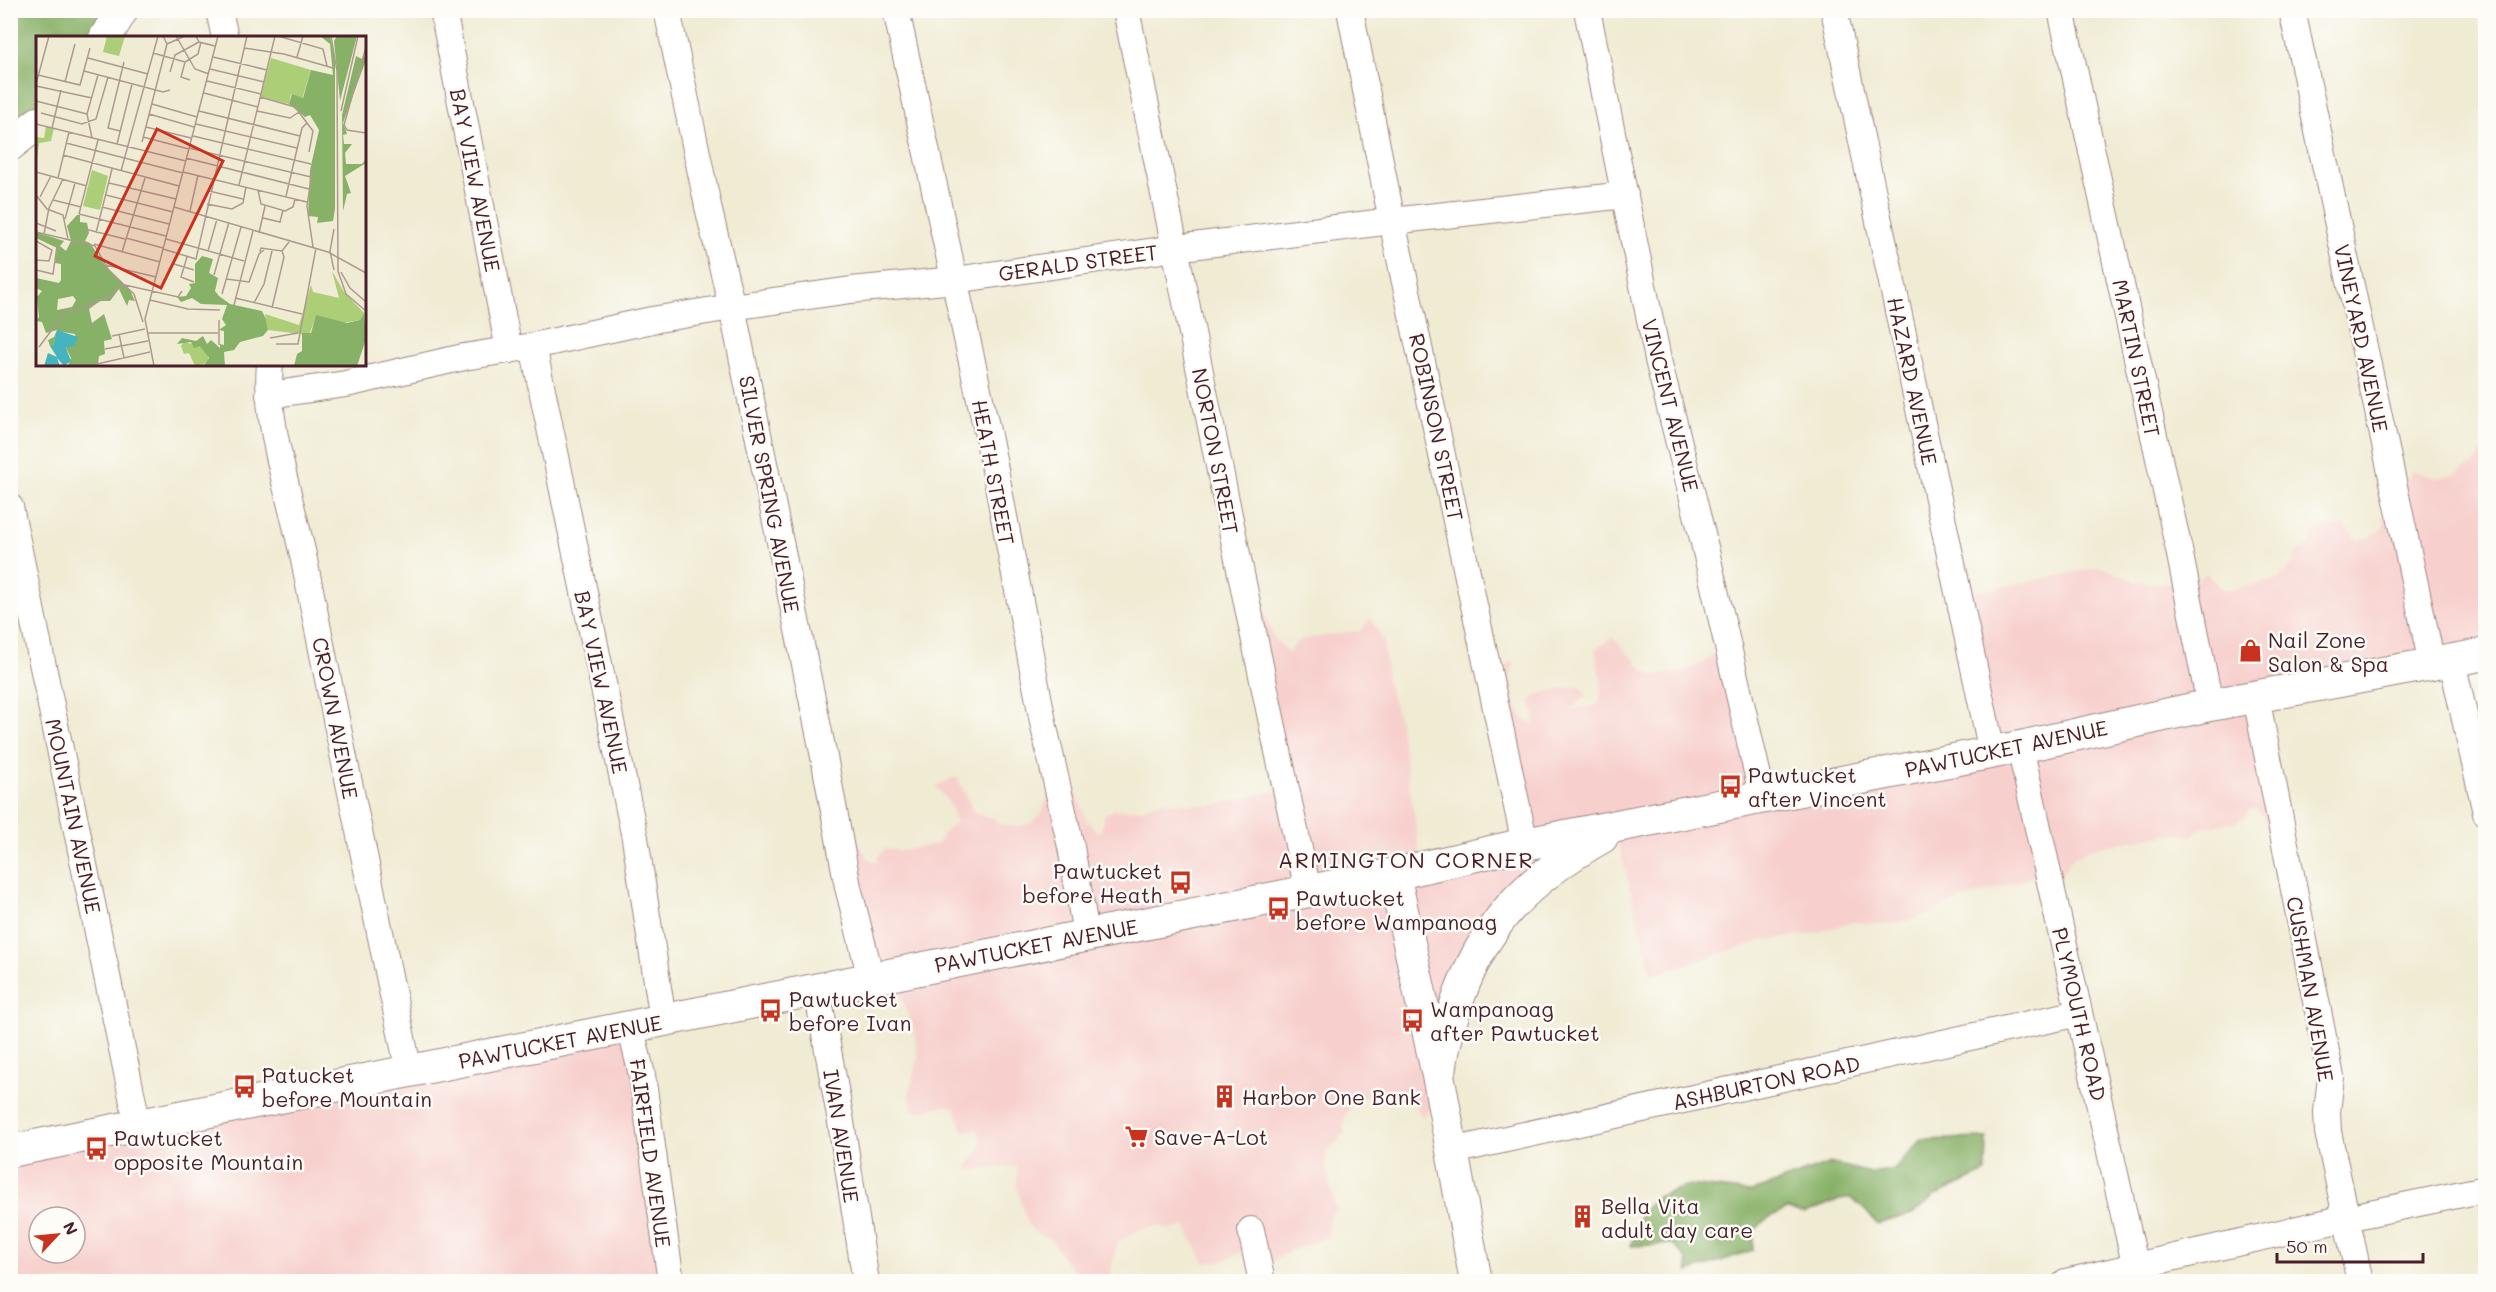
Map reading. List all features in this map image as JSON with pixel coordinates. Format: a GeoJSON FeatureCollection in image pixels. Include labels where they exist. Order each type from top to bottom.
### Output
{"type":"FeatureCollection","features":[{"type":"Feature","properties":{"kind":"main road"},"geometry":{"type":"LineString","coordinates":[[10,145],[36,125]]}},
{"type":"Feature","properties":{"kind":"main road","name":"PAWTUCKET AVENUE"},"geometry":{"type":"LineString","coordinates":[[10,1151],[1394,874],[1525,844],[2006,749],[2210,705],[2486,654]]}},
{"type":"Feature","properties":{"kind":"main road"},"geometry":{"type":"LineString","coordinates":[[1440,1085],[1442,1053],[1458,998],[1495,924],[1515,900],[1540,877],[1620,826]]}},
{"type":"Feature","properties":{"kind":"main road"},"geometry":{"type":"LineString","coordinates":[[1394,874],[1440,1085],[1476,1281]]}},
{"type":"Feature","properties":{"kind":"street"},"geometry":{"type":"LineString","coordinates":[[219,10],[225,36]]}},
{"type":"Feature","properties":{"kind":"street","name":"BAY VIEW AVENUE"},"geometry":{"type":"LineString","coordinates":[[443,10],[635,838],[663,1020]]}},
{"type":"Feature","properties":{"kind":"street","name":"SILVER SPRING AVENUE"},"geometry":{"type":"LineString","coordinates":[[667,10],[709,211],[732,307],[824,757],[848,887],[870,978]]}},
{"type":"Feature","properties":{"kind":"street","name":"HEATH STREET"},"geometry":{"type":"LineString","coordinates":[[896,10],[993,459],[1044,727],[1071,847],[1086,934]]}},
{"type":"Feature","properties":{"kind":"street","name":"NORTON STREET"},"geometry":{"type":"LineString","coordinates":[[1125,10],[1176,248],[1262,683],[1308,890]]}},
{"type":"Feature","properties":{"kind":"street","name":"ROBINSON STREET"},"geometry":{"type":"LineString","coordinates":[[1350,10],[1392,221],[1525,844]]}},
{"type":"Feature","properties":{"kind":"street","name":"VINCENT AVENUE"},"geometry":{"type":"LineString","coordinates":[[1587,10],[1659,364],[1701,530],[1763,798]]}},
{"type":"Feature","properties":{"kind":"street","name":"HAZARD AVENUE"},"geometry":{"type":"LineString","coordinates":[[1834,10],[2006,749]]}},
{"type":"Feature","properties":{"kind":"street","name":"MARTIN STREET"},"geometry":{"type":"LineString","coordinates":[[2061,10],[2179,550],[2210,705]]}},
{"type":"Feature","properties":{"kind":"street","name":"VINEYARD AVENUE"},"geometry":{"type":"LineString","coordinates":[[2292,10],[2442,663],[2486,813]]}},
{"type":"Feature","properties":{"kind":"street","name":"GERALD STREET"},"geometry":{"type":"LineString","coordinates":[[269,395],[346,384],[464,357],[521,348],[652,320],[732,307],[851,290],[955,280],[1176,248],[1625,195]]}},
{"type":"Feature","properties":{"kind":"street","name":"CROWN AVENUE"},"geometry":{"type":"LineString","coordinates":[[270,366],[269,395],[274,427],[298,526],[358,832],[410,1072]]}},
{"type":"Feature","properties":{"kind":"street","name":"MOUNTAIN AVENUE"},"geometry":{"type":"LineString","coordinates":[[10,507],[138,1126]]}},
{"type":"Feature","properties":{"kind":"street","name":"CUSHMAN AVENUE"},"geometry":{"type":"LineString","coordinates":[[2256,697],[2331,1077],[2327,1112],[2328,1132],[2360,1281]]}},
{"type":"Feature","properties":{"kind":"street","name":"PLYMOUTH ROAD"},"geometry":{"type":"LineString","coordinates":[[2006,749],[2079,1013],[2138,1273]]}},
{"type":"Feature","properties":{"kind":"street","name":"IVAN AVENUE"},"geometry":{"type":"LineString","coordinates":[[817,990],[866,1281]]}},
{"type":"Feature","properties":{"kind":"street","name":"ASHBURTON ROAD"},"geometry":{"type":"LineString","coordinates":[[1452,1151],[2079,1013]]}},
{"type":"Feature","properties":{"kind":"street","name":"FAIRFIELD AVENUE"},"geometry":{"type":"LineString","coordinates":[[630,1026],[642,1076],[671,1281]]}},
{"type":"Feature","properties":{"kind":"street"},"geometry":{"type":"LineString","coordinates":[[2066,1281],[2138,1273],[2346,1218],[2486,1190]]}},
{"type":"Feature","properties":{"kind":"street"},"geometry":{"type":"LineString","coordinates":[[1251,1230],[1262,1281]]}},
{"type":"Feature","properties":{"kind":"shaded area"},"geometry":{"type":"Polygon","coordinates":[[[2485,449],[2485,653],[2258,697],[2273,845],[2263,817],[2255,809],[2250,809],[2245,817],[2233,823],[2204,827],[2192,837],[2171,834],[2092,848],[2073,857],[2059,878],[2038,875],[1944,905],[1928,915],[1890,925],[1852,922],[1816,933],[1762,941],[1652,975],[1615,830],[1489,927],[1440,1103],[1422,1117],[1411,1099],[1398,1091],[1364,1097],[1350,1106],[1344,1117],[1344,1134],[1328,1150],[1325,1163],[1336,1209],[1328,1219],[1328,1237],[1271,1261],[1259,1257],[1255,1245],[1223,1261],[1204,1263],[1185,1226],[1170,1230],[1160,1226],[1141,1229],[1117,1243],[1109,1280],[1093,1281],[1082,1278],[1067,1263],[1050,1239],[1034,1232],[1028,1225],[1016,1185],[1018,1171],[1015,1166],[969,1171],[968,1165],[978,1153],[981,1144],[978,1130],[963,1131],[955,1108],[947,1105],[917,1113],[912,1109],[909,1093],[918,1059],[914,1031],[898,987],[873,976],[850,826],[854,825],[858,842],[869,859],[877,863],[878,856],[885,849],[900,851],[938,844],[943,834],[956,822],[951,806],[936,786],[957,776],[973,811],[992,817],[1000,824],[1017,827],[1031,823],[1042,813],[1049,795],[1060,799],[1076,791],[1086,819],[1096,831],[1102,831],[1105,814],[1114,810],[1142,809],[1161,801],[1210,806],[1286,789],[1251,625],[1265,615],[1274,638],[1288,653],[1299,640],[1362,630],[1370,617],[1384,641],[1387,682],[1399,720],[1422,865],[1526,841],[1492,681],[1511,661],[1515,663],[1510,676],[1512,699],[1523,719],[1531,724],[1535,722],[1531,701],[1537,694],[1577,686],[1582,688],[1587,696],[1569,710],[1595,706],[1600,700],[1601,681],[1595,650],[1612,637],[1644,670],[1653,675],[1679,673],[1700,665],[1718,651],[1765,799],[1993,750],[1960,595],[2102,567],[2137,582],[2190,585],[2206,573],[2220,588],[2231,590],[2276,580],[2293,563],[2296,553],[2310,545],[2314,533],[2326,527],[2344,526],[2357,539],[2369,538],[2382,529],[2385,510],[2390,510],[2396,490],[2406,481],[2412,470],[2435,478],[2453,475],[2475,463],[2485,449]]]}},
{"type":"Feature","properties":{"kind":"shaded area"},"geometry":{"type":"Polygon","coordinates":[[[624,1026],[672,1281],[11,1281],[10,1150],[624,1026]]]}},
{"type":"Feature","properties":{"kind":"green space"},"geometry":{"type":"Polygon","coordinates":[[[11,11],[126,11],[112,36],[36,36],[36,123],[11,145],[11,11]]]}},
{"type":"Feature","properties":{"kind":"green space"},"geometry":{"type":"Polygon","coordinates":[[[1987,1138],[1986,1172],[1936,1195],[1912,1214],[1877,1224],[1851,1198],[1839,1200],[1805,1213],[1787,1209],[1766,1219],[1753,1232],[1753,1250],[1688,1272],[1687,1260],[1673,1244],[1631,1246],[1639,1217],[1655,1198],[1689,1185],[1751,1192],[1831,1163],[1871,1173],[1895,1169],[1921,1140],[1987,1138]]]}},
{"type":"Feature","properties":{"kind":"place","name":"Nail Zone Salon & Spa"},"geometry":{"type":"Point","coordinates":[2250,651]}},
{"type":"Feature","properties":{"kind":"place","name":"Pawtucket after Vincent"},"geometry":{"type":"Point","coordinates":[1730,786]}},
{"type":"Feature","properties":{"kind":"place","name":"Pawtucket before Heath"},"geometry":{"type":"Point","coordinates":[1180,882]}},
{"type":"Feature","properties":{"kind":"place","name":"Pawtucket before Wampanoag"},"geometry":{"type":"Point","coordinates":[1278,909]}},
{"type":"Feature","properties":{"kind":"place","name":"Pawtucket before Ivan"},"geometry":{"type":"Point","coordinates":[771,1010]}},
{"type":"Feature","properties":{"kind":"place","name":"Wampanoag after Pawtucket"},"geometry":{"type":"Point","coordinates":[1412,1020]}},
{"type":"Feature","properties":{"kind":"place","name":"Patucket before Mountain"},"geometry":{"type":"Point","coordinates":[244,1086]}},
{"type":"Feature","properties":{"kind":"place","name":"Harbor One Bank"},"geometry":{"type":"Point","coordinates":[1224,1096]}},
{"type":"Feature","properties":{"kind":"place","name":"Save-A-Lot"},"geometry":{"type":"Point","coordinates":[1136,1136]}},
{"type":"Feature","properties":{"kind":"place","name":"Pawtucket opposite Mountain"},"geometry":{"type":"Point","coordinates":[96,1149]}},
{"type":"Feature","properties":{"kind":"place","name":"Bella Vita adult day care"},"geometry":{"type":"Point","coordinates":[1583,1217]}},
{"type":"Feature","properties":{"kind":"district","name":"ARMINGTON CORNER"},"geometry":{"type":"Point","coordinates":[1406,859]}}]}
